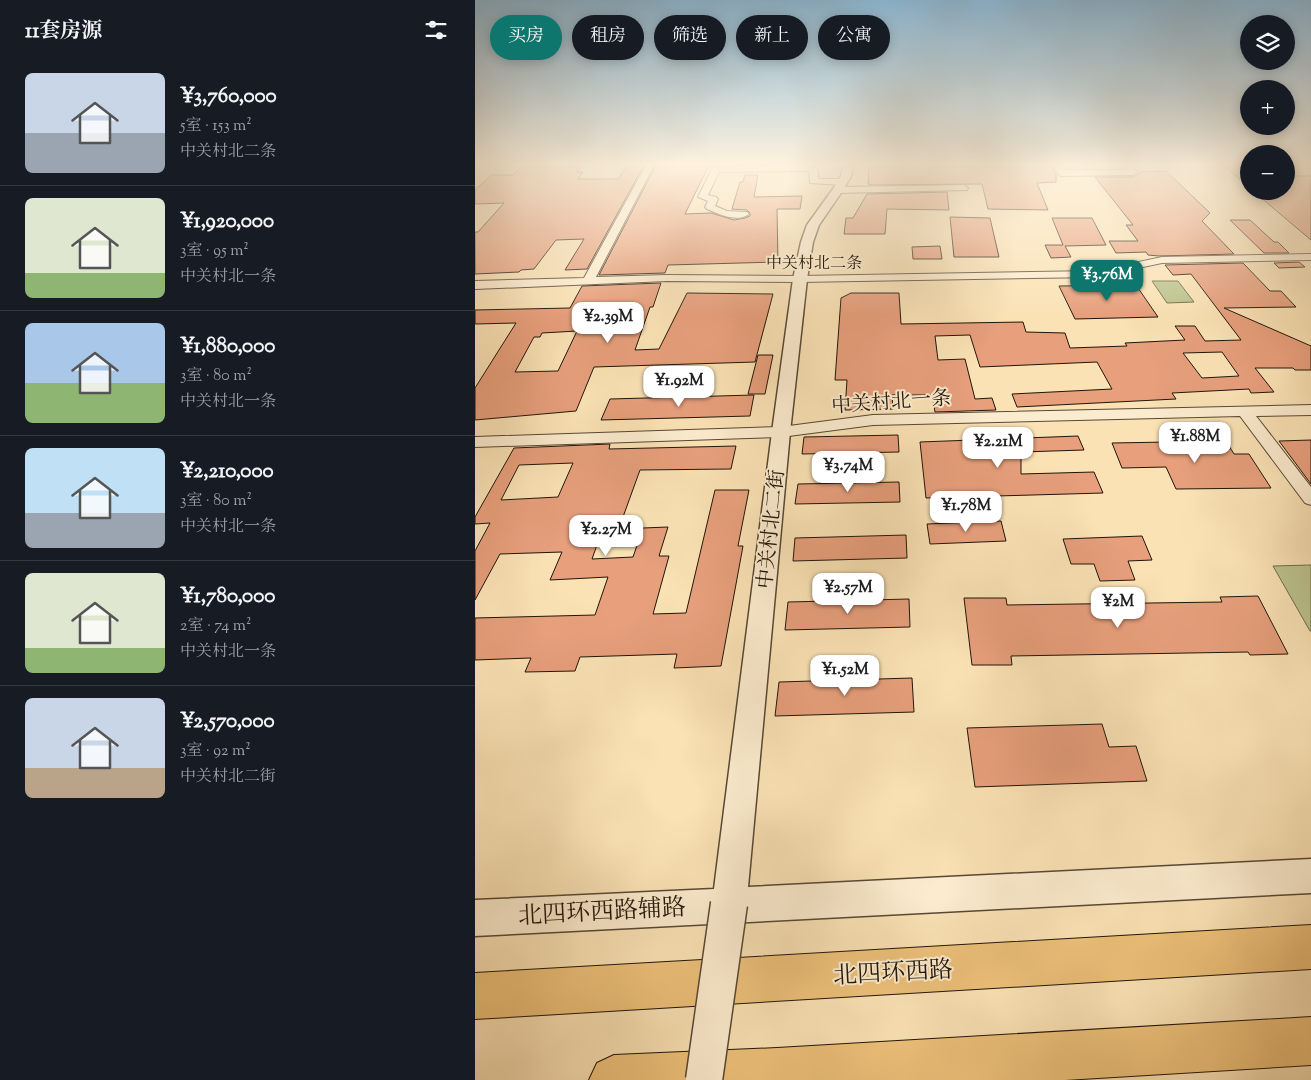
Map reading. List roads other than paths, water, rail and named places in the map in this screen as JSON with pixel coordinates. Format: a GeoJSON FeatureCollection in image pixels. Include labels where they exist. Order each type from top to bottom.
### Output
{"type":"FeatureCollection","features":[{"type":"Feature","properties":{"kind":"highway","name":"北四环西路"},"geometry":{"type":"LineString","coordinates":[[475,996],[1311,947]]}},
{"type":"Feature","properties":{"kind":"highway"},"geometry":{"type":"LineString","coordinates":[[613,1080],[777,1073],[1311,1041]]}},
{"type":"Feature","properties":{"kind":"street"},"geometry":{"type":"LineString","coordinates":[[588,281],[623,215]]}},
{"type":"Feature","properties":{"kind":"street","name":"中关村北二街"},"geometry":{"type":"LineString","coordinates":[[704,1080],[729,904],[799,278],[807,242],[813,225],[819,215]]}},
{"type":"Feature","properties":{"kind":"street","name":"中关村北二条"},"geometry":{"type":"LineString","coordinates":[[475,285],[667,278],[1096,274],[1115,272],[1152,261],[1173,259],[1311,257]]}},
{"type":"Feature","properties":{"kind":"street","name":"中关村北一条"},"geometry":{"type":"LineString","coordinates":[[475,442],[781,432],[873,420],[1311,410]]}},
{"type":"Feature","properties":{"kind":"street"},"geometry":{"type":"LineString","coordinates":[[1245,412],[1311,499]]}},
{"type":"Feature","properties":{"kind":"street"},"geometry":{"type":"LineString","coordinates":[[729,904],[1311,876]]}},
{"type":"Feature","properties":{"kind":"street","name":"北四环西路辅路"},"geometry":{"type":"LineString","coordinates":[[475,918],[729,904]]}}]}
